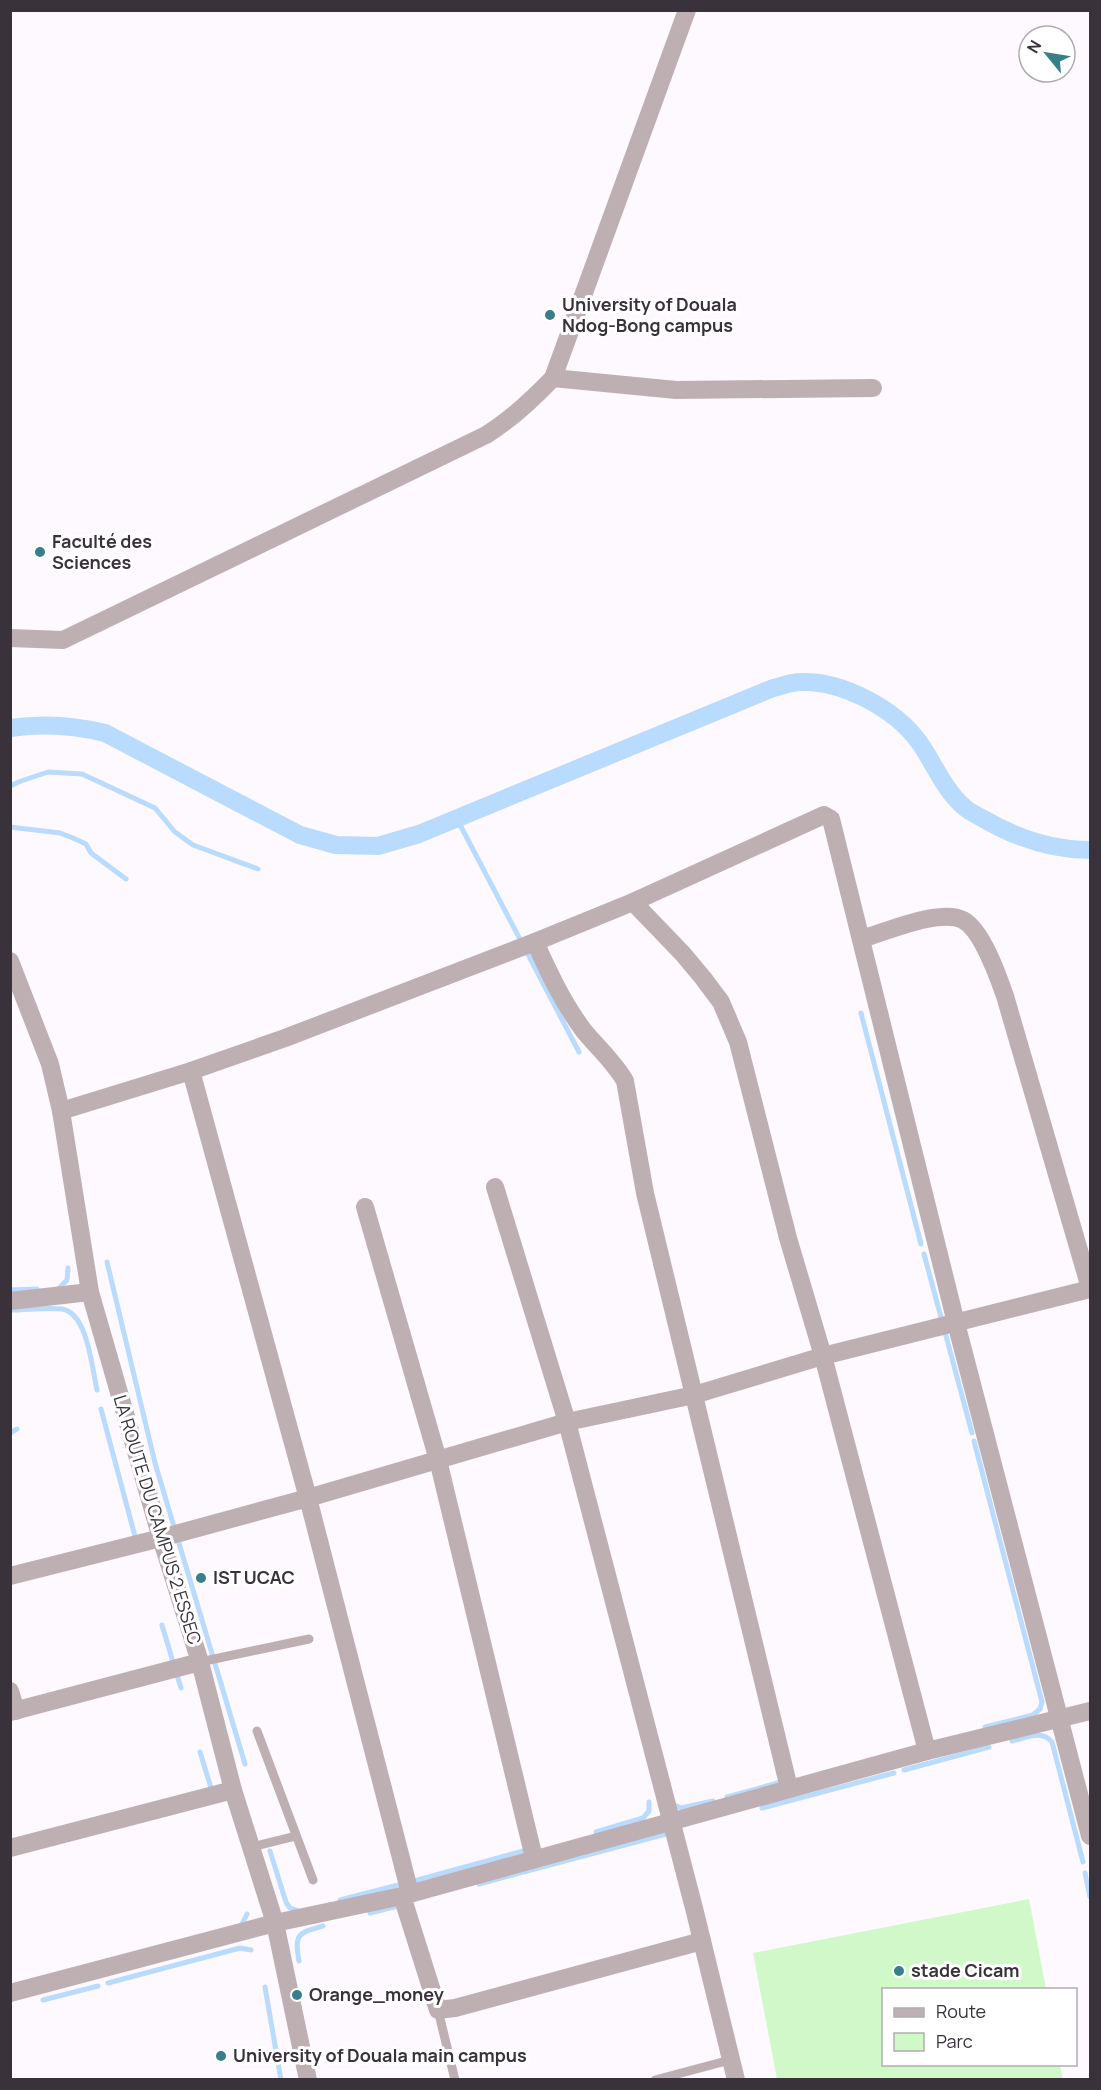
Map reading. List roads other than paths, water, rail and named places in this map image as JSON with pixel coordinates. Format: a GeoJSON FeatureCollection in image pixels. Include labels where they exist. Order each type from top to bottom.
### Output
{"type":"FeatureCollection","features":[{"type":"Feature","properties":{"kind":"street"},"geometry":{"type":"LineString","coordinates":[[10,638],[63,640],[486,435],[509,421],[530,403],[553,378],[687,10]]}},
{"type":"Feature","properties":{"kind":"street"},"geometry":{"type":"LineString","coordinates":[[553,378],[676,390],[873,388]]}},
{"type":"Feature","properties":{"kind":"street"},"geometry":{"type":"LineString","coordinates":[[61,1111],[191,1071],[285,1038],[535,942],[633,902],[826,815],[831,819],[956,1323],[1090,1836]]}},
{"type":"Feature","properties":{"kind":"street"},"geometry":{"type":"LineString","coordinates":[[633,902],[703,978],[721,1002],[738,1042],[788,1238],[823,1356],[927,1751]]}},
{"type":"Feature","properties":{"kind":"street"},"geometry":{"type":"LineString","coordinates":[[10,1576],[308,1498],[567,1422],[694,1395],[823,1356],[1090,1289],[1005,996],[992,961],[972,927],[963,920],[936,916],[861,939]]}},
{"type":"Feature","properties":{"kind":"street"},"geometry":{"type":"LineString","coordinates":[[535,942],[562,999],[584,1031],[620,1072],[625,1081],[645,1193],[789,1788]]}},
{"type":"Feature","properties":{"kind":"street","name":"LA ROUTE DU CAMPUS 2 ESSEC"},"geometry":{"type":"LineString","coordinates":[[10,961],[50,1064],[61,1111],[90,1292],[161,1538],[200,1662],[233,1791],[275,1923],[308,2079]]}},
{"type":"Feature","properties":{"kind":"street"},"geometry":{"type":"LineString","coordinates":[[191,1071],[308,1498],[406,1895],[438,2010],[455,2008],[702,1941]]}},
{"type":"Feature","properties":{"kind":"street"},"geometry":{"type":"LineString","coordinates":[[495,1187],[567,1422],[736,2079]]}},
{"type":"Feature","properties":{"kind":"street"},"geometry":{"type":"LineString","coordinates":[[366,1207],[438,1460],[534,1858]]}},
{"type":"Feature","properties":{"kind":"street"},"geometry":{"type":"LineString","coordinates":[[10,1301],[90,1292]]}},
{"type":"Feature","properties":{"kind":"street"},"geometry":{"type":"LineString","coordinates":[[10,1691],[13,1711],[200,1662]]}},
{"type":"Feature","properties":{"kind":"street"},"geometry":{"type":"LineString","coordinates":[[10,1993],[275,1923],[406,1895],[789,1788],[1090,1711]]}},
{"type":"Feature","properties":{"kind":"street"},"geometry":{"type":"LineString","coordinates":[[10,1848],[233,1791]]}},
{"type":"Feature","properties":{"kind":"lane"},"geometry":{"type":"LineString","coordinates":[[200,1662],[309,1639]]}},
{"type":"Feature","properties":{"kind":"lane"},"geometry":{"type":"LineString","coordinates":[[257,1731],[313,1880]]}},
{"type":"Feature","properties":{"kind":"lane"},"geometry":{"type":"LineString","coordinates":[[251,1846],[296,1836]]}},
{"type":"Feature","properties":{"kind":"lane"},"geometry":{"type":"LineString","coordinates":[[438,2010],[455,2079]]}},
{"type":"Feature","properties":{"kind":"lane"},"geometry":{"type":"LineString","coordinates":[[655,2079],[730,2060]]}},
{"type":"Feature","properties":{"kind":"waterway"},"geometry":{"type":"LineString","coordinates":[[10,728],[58,726],[105,733],[300,835],[336,845],[378,846],[419,834],[773,688],[797,682],[816,683],[850,691],[896,718],[919,742],[956,799],[972,813],[1034,842],[1061,848],[1090,850]]}},
{"type":"Feature","properties":{"kind":"waterway"},"geometry":{"type":"LineString","coordinates":[[10,786],[48,772],[82,774],[155,808],[175,832],[193,845],[258,869]]}},
{"type":"Feature","properties":{"kind":"waterway"},"geometry":{"type":"LineString","coordinates":[[457,819],[579,1052]]}},
{"type":"Feature","properties":{"kind":"waterway"},"geometry":{"type":"LineString","coordinates":[[10,827],[60,833],[73,838],[86,844],[91,853],[126,879]]}},
{"type":"Feature","properties":{"kind":"waterway"},"geometry":{"type":"LineString","coordinates":[[861,1013],[921,1244]]}},
{"type":"Feature","properties":{"kind":"waterway"},"geometry":{"type":"LineString","coordinates":[[924,1254],[972,1433]]}},
{"type":"Feature","properties":{"kind":"waterway"},"geometry":{"type":"LineString","coordinates":[[107,1262],[155,1463],[245,1764]]}},
{"type":"Feature","properties":{"kind":"waterway"},"geometry":{"type":"LineString","coordinates":[[58,1289],[67,1280],[68,1268]]}},
{"type":"Feature","properties":{"kind":"waterway"},"geometry":{"type":"LineString","coordinates":[[10,1290],[37,1289]]}},
{"type":"Feature","properties":{"kind":"waterway"},"geometry":{"type":"LineString","coordinates":[[10,1310],[56,1308],[71,1313],[78,1320],[83,1331],[91,1356],[97,1390]]}},
{"type":"Feature","properties":{"kind":"waterway"},"geometry":{"type":"LineString","coordinates":[[101,1409],[136,1540]]}},
{"type":"Feature","properties":{"kind":"waterway"},"geometry":{"type":"LineString","coordinates":[[10,1433],[17,1429]]}},
{"type":"Feature","properties":{"kind":"waterway"},"geometry":{"type":"LineString","coordinates":[[974,1441],[1042,1702],[1040,1709],[1033,1715],[985,1727]]}},
{"type":"Feature","properties":{"kind":"waterway"},"geometry":{"type":"LineString","coordinates":[[162,1625],[173,1662]]}},
{"type":"Feature","properties":{"kind":"waterway"},"geometry":{"type":"LineString","coordinates":[[177,1675],[181,1688]]}},
{"type":"Feature","properties":{"kind":"waterway"},"geometry":{"type":"LineString","coordinates":[[1012,1741],[1039,1735],[1052,1742],[1083,1862]]}},
{"type":"Feature","properties":{"kind":"waterway"},"geometry":{"type":"LineString","coordinates":[[904,1770],[989,1747]]}},
{"type":"Feature","properties":{"kind":"waterway"},"geometry":{"type":"LineString","coordinates":[[200,1752],[212,1791]]}},
{"type":"Feature","properties":{"kind":"waterway"},"geometry":{"type":"LineString","coordinates":[[762,1808],[894,1773]]}},
{"type":"Feature","properties":{"kind":"waterway"},"geometry":{"type":"LineString","coordinates":[[727,1797],[781,1782]]}},
{"type":"Feature","properties":{"kind":"waterway"},"geometry":{"type":"LineString","coordinates":[[672,1804],[681,1808],[713,1801]]}},
{"type":"Feature","properties":{"kind":"waterway"},"geometry":{"type":"LineString","coordinates":[[596,1832],[643,1818],[649,1811],[649,1802]]}},
{"type":"Feature","properties":{"kind":"waterway"},"geometry":{"type":"LineString","coordinates":[[479,1884],[666,1834]]}},
{"type":"Feature","properties":{"kind":"waterway"},"geometry":{"type":"LineString","coordinates":[[414,1881],[527,1850]]}},
{"type":"Feature","properties":{"kind":"waterway"},"geometry":{"type":"LineString","coordinates":[[270,1851],[286,1902],[290,1908],[299,1911]]}},
{"type":"Feature","properties":{"kind":"waterway"},"geometry":{"type":"LineString","coordinates":[[1085,1873],[1090,1897]]}},
{"type":"Feature","properties":{"kind":"waterway"},"geometry":{"type":"LineString","coordinates":[[340,1900],[402,1884]]}},
{"type":"Feature","properties":{"kind":"waterway"},"geometry":{"type":"LineString","coordinates":[[370,1913],[398,1906]]}},
{"type":"Feature","properties":{"kind":"waterway"},"geometry":{"type":"LineString","coordinates":[[241,1926],[247,1914]]}},
{"type":"Feature","properties":{"kind":"waterway"},"geometry":{"type":"LineString","coordinates":[[299,1961],[297,1945],[300,1936],[323,1926]]}},
{"type":"Feature","properties":{"kind":"waterway"},"geometry":{"type":"LineString","coordinates":[[108,1983],[240,1948],[251,1950]]}},
{"type":"Feature","properties":{"kind":"waterway"},"geometry":{"type":"LineString","coordinates":[[43,2000],[98,1986]]}},
{"type":"Feature","properties":{"kind":"waterway"},"geometry":{"type":"LineString","coordinates":[[265,1987],[281,2080]]}},
{"type":"Feature","properties":{"kind":"place","name":"University of Douala Ndog-Bong campus"},"geometry":{"type":"Point","coordinates":[550,315]}},
{"type":"Feature","properties":{"kind":"place","name":"Faculté des Sciences"},"geometry":{"type":"Point","coordinates":[40,552]}},
{"type":"Feature","properties":{"kind":"place","name":"IST UCAC"},"geometry":{"type":"Point","coordinates":[201,1578]}},
{"type":"Feature","properties":{"kind":"place","name":"stade Cicam"},"geometry":{"type":"Point","coordinates":[899,1971]}},
{"type":"Feature","properties":{"kind":"place","name":"Orange_money"},"geometry":{"type":"Point","coordinates":[297,1995]}},
{"type":"Feature","properties":{"kind":"place","name":"University of Douala main campus"},"geometry":{"type":"Point","coordinates":[221,2056]}}]}
